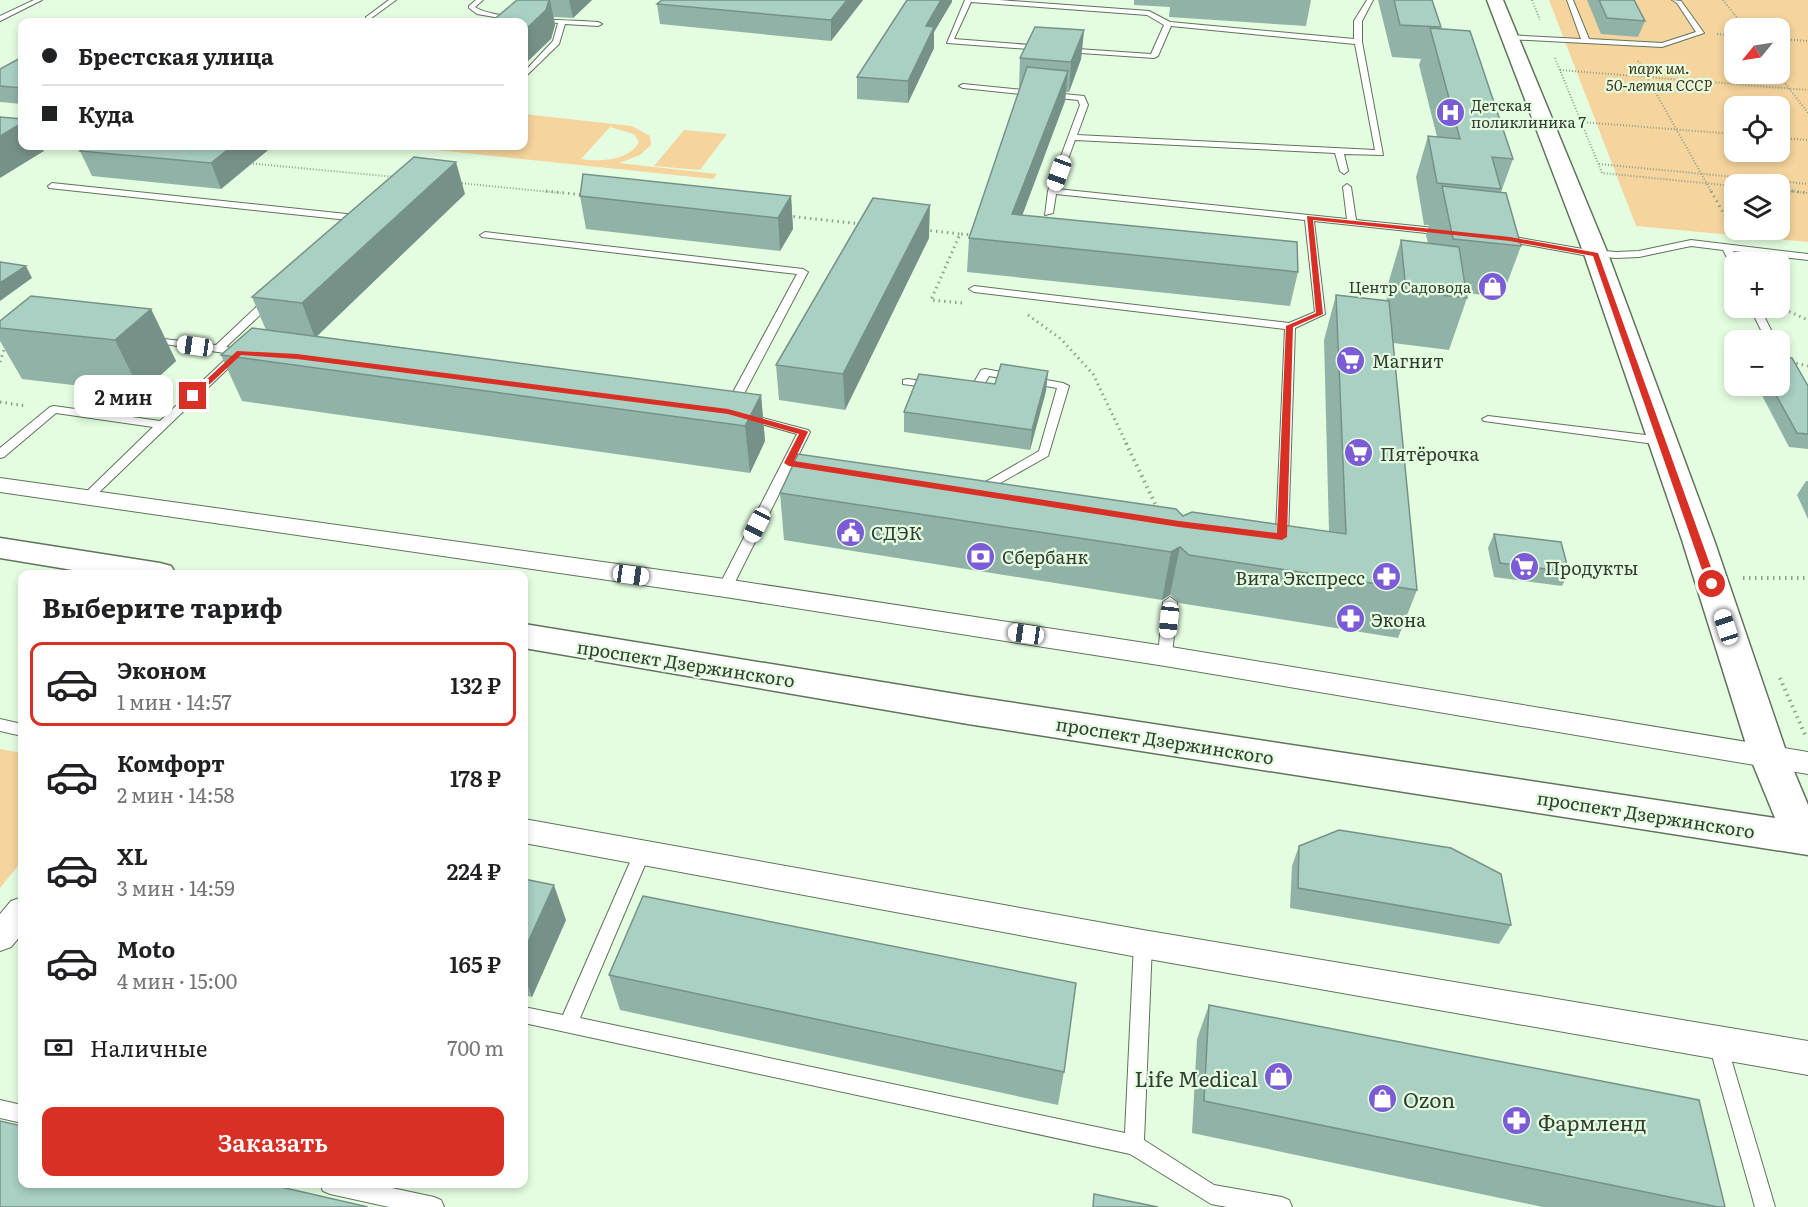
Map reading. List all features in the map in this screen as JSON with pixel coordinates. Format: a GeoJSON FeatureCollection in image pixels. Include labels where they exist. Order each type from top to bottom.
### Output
{"type":"FeatureCollection","features":[{"type":"Feature","properties":{"kind":"street"},"geometry":{"type":"LineString","coordinates":[[1494,0],[1596,254],[1698,540],[1769,757],[1805,839]]}},
{"type":"Feature","properties":{"kind":"street"},"geometry":{"type":"LineString","coordinates":[[0,485],[725,588],[1165,656],[1808,763]]}},
{"type":"Feature","properties":{"kind":"street"},"geometry":{"type":"LineString","coordinates":[[0,548],[135,570]]}},
{"type":"Feature","properties":{"kind":"street","name":"проспект Дзержинского"},"geometry":{"type":"LineString","coordinates":[[528,637],[968,710],[1805,839]]}},
{"type":"Feature","properties":{"kind":"street"},"geometry":{"type":"LineString","coordinates":[[528,832],[1143,944],[1808,1058]]}},
{"type":"Feature","properties":{"kind":"street"},"geometry":{"type":"LineString","coordinates":[[0,938],[18,915]]}},
{"type":"Feature","properties":{"kind":"lane"},"geometry":{"type":"LineString","coordinates":[[0,19],[39,0]]}},
{"type":"Feature","properties":{"kind":"lane"},"geometry":{"type":"LineString","coordinates":[[368,18],[393,0]]}},
{"type":"Feature","properties":{"kind":"lane"},"geometry":{"type":"LineString","coordinates":[[480,0],[471,7],[479,13],[501,18]]}},
{"type":"Feature","properties":{"kind":"lane"},"geometry":{"type":"LineString","coordinates":[[1168,24],[1154,56],[950,41],[970,0],[1149,13],[1168,24],[1358,42]]}},
{"type":"Feature","properties":{"kind":"lane"},"geometry":{"type":"LineString","coordinates":[[1072,136],[1380,153],[1358,42],[1358,21],[1370,0]]}},
{"type":"Feature","properties":{"kind":"lane"},"geometry":{"type":"LineString","coordinates":[[1570,0],[1586,40]]}},
{"type":"Feature","properties":{"kind":"lane"},"geometry":{"type":"LineString","coordinates":[[1508,37],[1662,45],[1700,33],[1679,2],[1675,0]]}},
{"type":"Feature","properties":{"kind":"lane"},"geometry":{"type":"LineString","coordinates":[[528,20],[598,24]]}},
{"type":"Feature","properties":{"kind":"lane"},"geometry":{"type":"LineString","coordinates":[[528,72],[556,42],[562,21]]}},
{"type":"Feature","properties":{"kind":"lane"},"geometry":{"type":"LineString","coordinates":[[963,86],[1081,98],[1084,105],[1052,191],[1048,213]]}},
{"type":"Feature","properties":{"kind":"lane"},"geometry":{"type":"LineString","coordinates":[[1339,151],[1344,171]]}},
{"type":"Feature","properties":{"kind":"lane"},"geometry":{"type":"LineString","coordinates":[[52,186],[356,218],[339,234]]}},
{"type":"Feature","properties":{"kind":"lane"},"geometry":{"type":"LineString","coordinates":[[1347,187],[1352,222]]}},
{"type":"Feature","properties":{"kind":"lane"},"geometry":{"type":"LineString","coordinates":[[1052,191],[1454,233]]}},
{"type":"Feature","properties":{"kind":"lane"},"geometry":{"type":"LineString","coordinates":[[974,289],[1290,326],[1320,314],[1309,218]]}},
{"type":"Feature","properties":{"kind":"lane"},"geometry":{"type":"LineString","coordinates":[[485,235],[803,272],[723,411],[804,432],[795,464],[725,588]]}},
{"type":"Feature","properties":{"kind":"lane"},"geometry":{"type":"LineString","coordinates":[[1488,237],[1596,254],[1634,255],[1673,244],[1691,243],[1808,257]]}},
{"type":"Feature","properties":{"kind":"lane"},"geometry":{"type":"LineString","coordinates":[[1726,247],[1728,252]]}},
{"type":"Feature","properties":{"kind":"lane"},"geometry":{"type":"LineString","coordinates":[[218,349],[278,292]]}},
{"type":"Feature","properties":{"kind":"lane"},"geometry":{"type":"LineString","coordinates":[[1270,536],[1282,537],[1290,326]]}},
{"type":"Feature","properties":{"kind":"lane"},"geometry":{"type":"LineString","coordinates":[[86,498],[161,425],[245,353],[139,338]]}},
{"type":"Feature","properties":{"kind":"lane"},"geometry":{"type":"LineString","coordinates":[[907,382],[975,390],[985,372],[1063,386],[1044,453],[971,491],[1000,496]]}},
{"type":"Feature","properties":{"kind":"lane"},"geometry":{"type":"LineString","coordinates":[[0,454],[54,410],[161,425]]}},
{"type":"Feature","properties":{"kind":"lane"},"geometry":{"type":"LineString","coordinates":[[1488,419],[1662,441]]}},
{"type":"Feature","properties":{"kind":"lane"},"geometry":{"type":"LineString","coordinates":[[1165,656],[1170,602]]}},
{"type":"Feature","properties":{"kind":"lane"},"geometry":{"type":"LineString","coordinates":[[0,725],[18,729]]}},
{"type":"Feature","properties":{"kind":"lane"},"geometry":{"type":"LineString","coordinates":[[568,1025],[642,853]]}},
{"type":"Feature","properties":{"kind":"lane"},"geometry":{"type":"LineString","coordinates":[[1134,1144],[1143,944]]}},
{"type":"Feature","properties":{"kind":"lane"},"geometry":{"type":"LineString","coordinates":[[528,1016],[1134,1144],[1211,1201],[1282,1207]]}},
{"type":"Feature","properties":{"kind":"lane"},"geometry":{"type":"LineString","coordinates":[[1717,1042],[1765,1207]]}},
{"type":"Feature","properties":{"kind":"lane"},"geometry":{"type":"LineString","coordinates":[[0,1109],[18,1113]]}},
{"type":"Feature","properties":{"kind":"lane"},"geometry":{"type":"LineString","coordinates":[[348,1188],[434,1207]]}},
{"type":"Feature","properties":{"kind":"path"},"geometry":{"type":"LineString","coordinates":[[1532,0],[1602,173],[1724,185]]}},
{"type":"Feature","properties":{"kind":"path"},"geometry":{"type":"LineString","coordinates":[[1723,0],[1737,18]]}},
{"type":"Feature","properties":{"kind":"path"},"geometry":{"type":"LineString","coordinates":[[1790,40],[1808,41]]}},
{"type":"Feature","properties":{"kind":"path"},"geometry":{"type":"LineString","coordinates":[[1628,43],[1744,249]]}},
{"type":"Feature","properties":{"kind":"path"},"geometry":{"type":"LineString","coordinates":[[1560,70],[1808,90]]}},
{"type":"Feature","properties":{"kind":"path"},"geometry":{"type":"LineString","coordinates":[[1786,84],[1808,113]]}},
{"type":"Feature","properties":{"kind":"path"},"geometry":{"type":"LineString","coordinates":[[1581,122],[1724,133]]}},
{"type":"Feature","properties":{"kind":"path"},"geometry":{"type":"LineString","coordinates":[[1790,139],[1808,140]]}},
{"type":"Feature","properties":{"kind":"path"},"geometry":{"type":"LineString","coordinates":[[238,162],[403,178]]}},
{"type":"Feature","properties":{"kind":"path"},"geometry":{"type":"LineString","coordinates":[[1599,164],[1808,184]]}},
{"type":"Feature","properties":{"kind":"path"},"geometry":{"type":"LineString","coordinates":[[450,182],[592,196]]}},
{"type":"Feature","properties":{"kind":"path"},"geometry":{"type":"LineString","coordinates":[[1790,191],[1808,193]]}},
{"type":"Feature","properties":{"kind":"path"},"geometry":{"type":"LineString","coordinates":[[782,216],[865,224]]}},
{"type":"Feature","properties":{"kind":"path"},"geometry":{"type":"LineString","coordinates":[[924,230],[960,234]]}},
{"type":"Feature","properties":{"kind":"path"},"geometry":{"type":"LineString","coordinates":[[1790,312],[1808,320]]}},
{"type":"Feature","properties":{"kind":"path"},"geometry":{"type":"LineString","coordinates":[[0,362],[7,341]]}},
{"type":"Feature","properties":{"kind":"path"},"geometry":{"type":"LineString","coordinates":[[1795,370],[1790,362],[1808,366]]}},
{"type":"Feature","properties":{"kind":"path"},"geometry":{"type":"LineString","coordinates":[[1737,578],[1808,578]]}},
{"type":"Feature","properties":{"kind":"green space","name":"парк им. 50-летия СССР"},"geometry":{"type":"Polygon","coordinates":[[[1549,0],[1808,0],[1808,242],[1786,240],[1790,240],[1790,174],[1724,174],[1724,234],[1636,226],[1549,0]]]}},
{"type":"Feature","properties":{"kind":"green space"},"geometry":{"type":"Polygon","coordinates":[[[528,114],[632,126],[650,136],[651,145],[640,155],[619,163],[717,174],[713,179],[437,150],[528,150],[528,114]],[[610,127],[581,159],[605,160],[621,157],[639,142],[634,134],[610,127]]]}},
{"type":"Feature","properties":{"kind":"green space"},"geometry":{"type":"Polygon","coordinates":[[[684,130],[727,134],[700,170],[654,166],[684,130]]]}},
{"type":"Feature","properties":{"kind":"green space"},"geometry":{"type":"Polygon","coordinates":[[[0,749],[18,752],[18,866],[0,888],[0,749]]]}},
{"type":"Feature","properties":{"kind":"building"},"geometry":{"type":"Polygon","coordinates":[[[517,0],[549,0],[546,10],[528,27],[528,18],[496,18],[517,0]]]}},
{"type":"Feature","properties":{"kind":"building"},"geometry":{"type":"Polygon","coordinates":[[[662,0],[847,0],[831,20],[657,4],[662,0]]]}},
{"type":"Feature","properties":{"kind":"building"},"geometry":{"type":"Polygon","coordinates":[[[907,0],[941,0],[926,26],[934,27],[908,81],[857,77],[907,0]]]}},
{"type":"Feature","properties":{"kind":"building"},"geometry":{"type":"Polygon","coordinates":[[[1394,0],[1432,0],[1441,27],[1400,25],[1394,0]]]}},
{"type":"Feature","properties":{"kind":"building"},"geometry":{"type":"Polygon","coordinates":[[[1599,0],[1634,0],[1645,21],[1607,18],[1599,0]]]}},
{"type":"Feature","properties":{"kind":"building"},"geometry":{"type":"Polygon","coordinates":[[[1035,27],[1084,30],[1071,62],[1020,58],[1035,27]]]}},
{"type":"Feature","properties":{"kind":"building"},"geometry":{"type":"Polygon","coordinates":[[[1430,28],[1470,31],[1513,159],[1492,157],[1501,189],[1437,183],[1428,136],[1460,139],[1430,28]]]}},
{"type":"Feature","properties":{"kind":"building"},"geometry":{"type":"Polygon","coordinates":[[[18,59],[18,88],[0,86],[0,69],[18,59]]]}},
{"type":"Feature","properties":{"kind":"building"},"geometry":{"type":"Polygon","coordinates":[[[1027,67],[1068,71],[1012,214],[1297,242],[1298,272],[969,238],[1027,67]]]}},
{"type":"Feature","properties":{"kind":"building"},"geometry":{"type":"Polygon","coordinates":[[[0,117],[18,119],[18,125],[0,136],[0,117]]]}},
{"type":"Feature","properties":{"kind":"building"},"geometry":{"type":"Polygon","coordinates":[[[81,150],[227,150],[211,163],[81,150]]]}},
{"type":"Feature","properties":{"kind":"building"},"geometry":{"type":"Polygon","coordinates":[[[414,157],[456,162],[302,303],[252,297],[414,157]]]}},
{"type":"Feature","properties":{"kind":"building"},"geometry":{"type":"Polygon","coordinates":[[[583,174],[791,196],[778,218],[580,196],[583,174]]]}},
{"type":"Feature","properties":{"kind":"building"},"geometry":{"type":"Polygon","coordinates":[[[1442,186],[1506,193],[1521,246],[1453,239],[1442,186]]]}},
{"type":"Feature","properties":{"kind":"building"},"geometry":{"type":"Polygon","coordinates":[[[873,198],[930,205],[843,374],[776,365],[873,198]]]}},
{"type":"Feature","properties":{"kind":"building"},"geometry":{"type":"Polygon","coordinates":[[[1401,240],[1459,247],[1467,298],[1406,291],[1401,240]]]}},
{"type":"Feature","properties":{"kind":"building"},"geometry":{"type":"Polygon","coordinates":[[[0,262],[26,266],[0,283],[0,262]]]}},
{"type":"Feature","properties":{"kind":"building"},"geometry":{"type":"Polygon","coordinates":[[[1336,295],[1389,301],[1417,590],[1189,555],[1180,547],[1171,552],[780,493],[798,454],[1176,509],[1183,516],[1192,512],[1346,534],[1336,295]]]}},
{"type":"Feature","properties":{"kind":"building"},"geometry":{"type":"Polygon","coordinates":[[[31,296],[151,309],[115,340],[0,328],[0,321],[31,296]]]}},
{"type":"Feature","properties":{"kind":"building"},"geometry":{"type":"Polygon","coordinates":[[[252,328],[761,395],[745,426],[221,355],[252,328]]]}},
{"type":"Feature","properties":{"kind":"building"},"geometry":{"type":"Polygon","coordinates":[[[1790,358],[1808,386],[1808,434],[1797,433],[1777,396],[1790,396],[1790,358]]]}},
{"type":"Feature","properties":{"kind":"building"},"geometry":{"type":"Polygon","coordinates":[[[1001,364],[1048,371],[1032,430],[904,412],[919,374],[995,384],[1001,364]]]}},
{"type":"Feature","properties":{"kind":"building"},"geometry":{"type":"Polygon","coordinates":[[[1494,534],[1561,542],[1569,572],[1500,563],[1494,534]]]}},
{"type":"Feature","properties":{"kind":"building"},"geometry":{"type":"Polygon","coordinates":[[[1339,830],[1451,848],[1501,874],[1511,925],[1298,888],[1299,846],[1339,830]]]}},
{"type":"Feature","properties":{"kind":"building"},"geometry":{"type":"Polygon","coordinates":[[[528,880],[554,885],[528,942],[528,880]]]}},
{"type":"Feature","properties":{"kind":"building"},"geometry":{"type":"Polygon","coordinates":[[[643,896],[1076,983],[1064,1072],[609,975],[643,896]]]}},
{"type":"Feature","properties":{"kind":"building"},"geometry":{"type":"Polygon","coordinates":[[[1209,1005],[1699,1100],[1725,1207],[1204,1101],[1209,1005]]]}},
{"type":"Feature","properties":{"kind":"building"},"geometry":{"type":"Polygon","coordinates":[[[0,1121],[18,1125],[18,1188],[285,1188],[368,1207],[0,1207],[0,1121]]]}},
{"type":"Feature","properties":{"kind":"building"},"geometry":{"type":"Polygon","coordinates":[[[1094,1194],[1158,1207],[1093,1207],[1094,1194]]]}},
{"type":"Feature","properties":{"kind":"place","name":"Детская поликлиника 7"},"geometry":{"type":"Point","coordinates":[1450,113]}},
{"type":"Feature","properties":{"kind":"place","name":"Центр Садовода"},"geometry":{"type":"Point","coordinates":[1492,286]}},
{"type":"Feature","properties":{"kind":"place","name":"Магнит"},"geometry":{"type":"Point","coordinates":[1351,360]}},
{"type":"Feature","properties":{"kind":"place","name":"Пятёрочка"},"geometry":{"type":"Point","coordinates":[1359,453]}},
{"type":"Feature","properties":{"kind":"place","name":"СДЭК"},"geometry":{"type":"Point","coordinates":[850,532]}},
{"type":"Feature","properties":{"kind":"place","name":"Сбербанк"},"geometry":{"type":"Point","coordinates":[981,556]}},
{"type":"Feature","properties":{"kind":"place","name":"Продукты"},"geometry":{"type":"Point","coordinates":[1524,567]}},
{"type":"Feature","properties":{"kind":"place","name":"Вита Экспресс"},"geometry":{"type":"Point","coordinates":[1386,577]}},
{"type":"Feature","properties":{"kind":"place","name":"Экона"},"geometry":{"type":"Point","coordinates":[1350,619]}},
{"type":"Feature","properties":{"kind":"place","name":"Life Medical"},"geometry":{"type":"Point","coordinates":[1279,1077]}},
{"type":"Feature","properties":{"kind":"place","name":"Ozon"},"geometry":{"type":"Point","coordinates":[1382,1098]}},
{"type":"Feature","properties":{"kind":"place","name":"Фармленд"},"geometry":{"type":"Point","coordinates":[1517,1121]}},
{"type":"Feature","properties":{"kind":"route"},"geometry":{"type":"LineString","coordinates":[[193,396],[239,352],[297,356],[728,412],[804,432],[789,463],[1179,524],[1282,537],[1290,326],[1320,314],[1309,218],[1510,239],[1596,254],[1712,584]]}}]}
